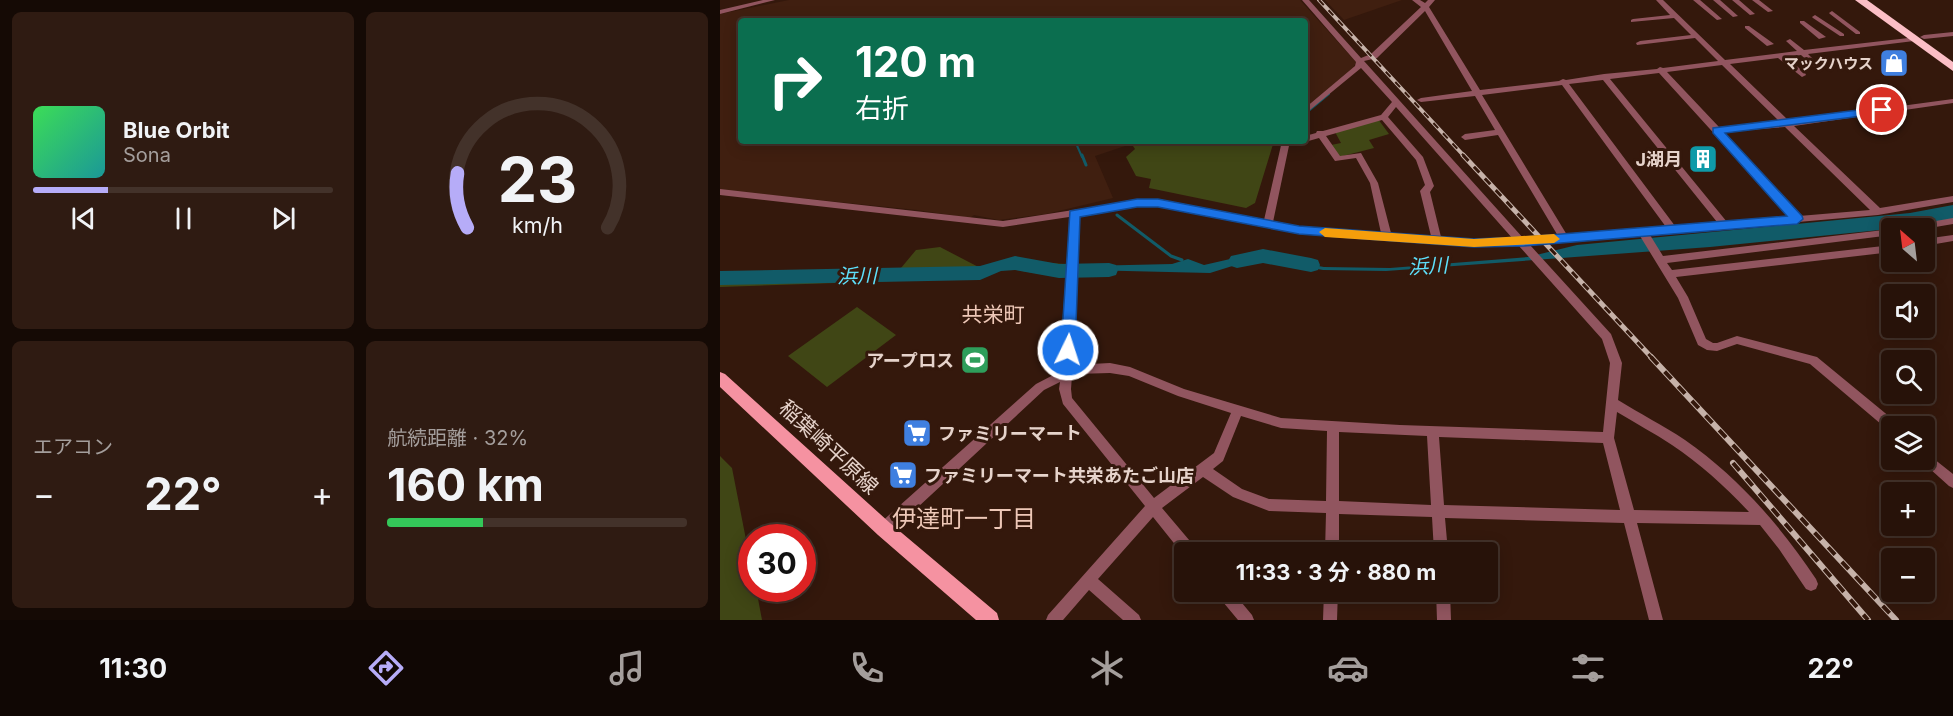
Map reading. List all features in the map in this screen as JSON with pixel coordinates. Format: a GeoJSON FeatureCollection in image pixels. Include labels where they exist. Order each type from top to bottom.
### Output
{"type":"FeatureCollection","features":[{"type":"Feature","properties":{"kind":"highway"},"geometry":{"type":"LineString","coordinates":[[1860,0],[1953,58]]}},
{"type":"Feature","properties":{"kind":"highway"},"geometry":{"type":"LineString","coordinates":[[1870,0],[1953,67]]}},
{"type":"Feature","properties":{"kind":"main road","name":"稲葉崎平原線"},"geometry":{"type":"LineString","coordinates":[[720,378],[884,529],[990,620]]}},
{"type":"Feature","properties":{"kind":"street"},"geometry":{"type":"LineString","coordinates":[[720,12],[772,0]]}},
{"type":"Feature","properties":{"kind":"street"},"geometry":{"type":"LineString","coordinates":[[1305,0],[1527,245],[1612,346],[1616,363],[1608,438],[1656,620]]}},
{"type":"Feature","properties":{"kind":"street"},"geometry":{"type":"LineString","coordinates":[[1414,0],[1429,4],[1564,238]]}},
{"type":"Feature","properties":{"kind":"street"},"geometry":{"type":"LineString","coordinates":[[1659,0],[1878,212]]}},
{"type":"Feature","properties":{"kind":"street"},"geometry":{"type":"LineString","coordinates":[[1696,0],[1719,19]]}},
{"type":"Feature","properties":{"kind":"street"},"geometry":{"type":"LineString","coordinates":[[1716,0],[1735,16]]}},
{"type":"Feature","properties":{"kind":"street"},"geometry":{"type":"LineString","coordinates":[[1735,0],[1752,14]]}},
{"type":"Feature","properties":{"kind":"street"},"geometry":{"type":"LineString","coordinates":[[1755,0],[1770,11]]}},
{"type":"Feature","properties":{"kind":"street"},"geometry":{"type":"LineString","coordinates":[[1360,60],[1374,56],[1429,4]]}},
{"type":"Feature","properties":{"kind":"street"},"geometry":{"type":"LineString","coordinates":[[1832,13],[1858,33]]}},
{"type":"Feature","properties":{"kind":"street"},"geometry":{"type":"LineString","coordinates":[[1633,21],[1676,16]]}},
{"type":"Feature","properties":{"kind":"street"},"geometry":{"type":"LineString","coordinates":[[1815,16],[1842,35]]}},
{"type":"Feature","properties":{"kind":"street"},"geometry":{"type":"LineString","coordinates":[[1802,22],[1822,37]]}},
{"type":"Feature","properties":{"kind":"street"},"geometry":{"type":"LineString","coordinates":[[1747,27],[1770,44]]}},
{"type":"Feature","properties":{"kind":"street"},"geometry":{"type":"LineString","coordinates":[[1421,100],[1953,34]]}},
{"type":"Feature","properties":{"kind":"street"},"geometry":{"type":"LineString","coordinates":[[1640,43],[1697,36]]}},
{"type":"Feature","properties":{"kind":"street"},"geometry":{"type":"LineString","coordinates":[[1790,41],[1810,61],[1819,63]]}},
{"type":"Feature","properties":{"kind":"street"},"geometry":{"type":"LineString","coordinates":[[1779,55],[1802,75]]}},
{"type":"Feature","properties":{"kind":"street"},"geometry":{"type":"LineString","coordinates":[[1308,109],[1358,66],[1360,60]]}},
{"type":"Feature","properties":{"kind":"street"},"geometry":{"type":"LineString","coordinates":[[1660,69],[1797,219]]}},
{"type":"Feature","properties":{"kind":"street"},"geometry":{"type":"LineString","coordinates":[[1604,76],[1724,225]]}},
{"type":"Feature","properties":{"kind":"street"},"geometry":{"type":"LineString","coordinates":[[1563,81],[1672,230]]}},
{"type":"Feature","properties":{"kind":"street"},"geometry":{"type":"LineString","coordinates":[[1308,138],[1383,117],[1397,100]]}},
{"type":"Feature","properties":{"kind":"street"},"geometry":{"type":"LineString","coordinates":[[1717,130],[1788,124],[1953,100]]}},
{"type":"Feature","properties":{"kind":"street"},"geometry":{"type":"LineString","coordinates":[[1383,117],[1420,159],[1430,186],[1425,191],[1437,241]]}},
{"type":"Feature","properties":{"kind":"street"},"geometry":{"type":"LineString","coordinates":[[1465,137],[1502,132]]}},
{"type":"Feature","properties":{"kind":"street"},"geometry":{"type":"LineString","coordinates":[[1320,133],[1338,159],[1358,155],[1374,183],[1387,237]]}},
{"type":"Feature","properties":{"kind":"street"},"geometry":{"type":"LineString","coordinates":[[1268,225],[1285,144]]}},
{"type":"Feature","properties":{"kind":"street"},"geometry":{"type":"LineString","coordinates":[[720,192],[1003,225],[1137,203],[1152,203],[1268,225],[1437,241],[1527,245],[1564,238],[1645,235],[1672,230],[1878,212],[1953,199]]}},
{"type":"Feature","properties":{"kind":"street"},"geometry":{"type":"LineString","coordinates":[[1074,214],[1074,261],[1066,374],[1067,400],[1182,542]]}},
{"type":"Feature","properties":{"kind":"street"},"geometry":{"type":"LineString","coordinates":[[1935,224],[1953,221]]}},
{"type":"Feature","properties":{"kind":"street"},"geometry":{"type":"LineString","coordinates":[[1659,257],[1881,233]]}},
{"type":"Feature","properties":{"kind":"street"},"geometry":{"type":"LineString","coordinates":[[1645,235],[1683,297],[1702,342],[1711,347],[1717,347],[1737,340],[1813,360],[1881,417]]}},
{"type":"Feature","properties":{"kind":"street"},"geometry":{"type":"LineString","coordinates":[[1935,241],[1953,238]]}},
{"type":"Feature","properties":{"kind":"street"},"geometry":{"type":"LineString","coordinates":[[1670,274],[1881,249]]}},
{"type":"Feature","properties":{"kind":"street"},"geometry":{"type":"LineString","coordinates":[[884,529],[1040,387],[1074,369],[1110,368],[1130,372],[1237,412],[1281,423],[1608,438]]}},
{"type":"Feature","properties":{"kind":"street"},"geometry":{"type":"LineString","coordinates":[[1611,402],[1690,452],[1762,519],[1796,560],[1811,584]]}},
{"type":"Feature","properties":{"kind":"street"},"geometry":{"type":"LineString","coordinates":[[1053,620],[1153,507],[1219,457],[1237,412]]}},
{"type":"Feature","properties":{"kind":"street"},"geometry":{"type":"LineString","coordinates":[[1332,542],[1333,427]]}},
{"type":"Feature","properties":{"kind":"street"},"geometry":{"type":"LineString","coordinates":[[1433,431],[1440,542]]}},
{"type":"Feature","properties":{"kind":"street"},"geometry":{"type":"LineString","coordinates":[[1935,466],[1953,482]]}},
{"type":"Feature","properties":{"kind":"street"},"geometry":{"type":"LineString","coordinates":[[1202,469],[1238,493],[1269,505],[1628,517],[1762,519]]}},
{"type":"Feature","properties":{"kind":"street"},"geometry":{"type":"LineString","coordinates":[[1089,580],[1134,620]]}},
{"type":"Feature","properties":{"kind":"street"},"geometry":{"type":"LineString","coordinates":[[1232,602],[1247,620]]}},
{"type":"Feature","properties":{"kind":"street"},"geometry":{"type":"LineString","coordinates":[[1330,620],[1331,602]]}},
{"type":"Feature","properties":{"kind":"street"},"geometry":{"type":"LineString","coordinates":[[1443,602],[1444,620]]}},
{"type":"Feature","properties":{"kind":"shaded area"},"geometry":{"type":"Polygon","coordinates":[[[789,0],[1300,0],[1356,62],[1353,68],[1308,106],[1308,18],[738,18],[738,144],[1131,144],[1095,156],[1113,198],[1046,214],[999,220],[974,215],[970,218],[917,210],[720,190],[720,14],[789,0]]]}},
{"type":"Feature","properties":{"kind":"shaded area"},"geometry":{"type":"Polygon","coordinates":[[[1325,0],[1402,0],[1344,20],[1325,0]]]}},
{"type":"Feature","properties":{"kind":"green space"},"geometry":{"type":"Polygon","coordinates":[[[1378,119],[1389,134],[1369,140],[1374,148],[1339,157],[1331,145],[1341,143],[1335,132],[1378,119]]]}},
{"type":"Feature","properties":{"kind":"green space"},"geometry":{"type":"Polygon","coordinates":[[[1140,144],[1273,144],[1255,203],[1246,208],[1149,188],[1151,179],[1136,176],[1126,157],[1135,149],[1133,146],[1140,144]]]}},
{"type":"Feature","properties":{"kind":"green space"},"geometry":{"type":"Polygon","coordinates":[[[940,247],[990,273],[981,278],[720,287],[720,277],[901,268],[916,250],[940,247]]]}},
{"type":"Feature","properties":{"kind":"green space"},"geometry":{"type":"Polygon","coordinates":[[[1010,260],[1065,264],[1059,277],[1022,271],[1021,268],[1004,268],[998,264],[1010,260]]]}},
{"type":"Feature","properties":{"kind":"green space"},"geometry":{"type":"Polygon","coordinates":[[[857,307],[896,335],[827,387],[788,356],[857,307]]]}},
{"type":"Feature","properties":{"kind":"green space"},"geometry":{"type":"Polygon","coordinates":[[[720,456],[732,468],[743,524],[738,524],[738,602],[759,602],[762,620],[720,620],[720,456]]]}},
{"type":"Feature","properties":{"kind":"water"},"geometry":{"type":"Polygon","coordinates":[[[1953,205],[1953,219],[1935,222],[1935,218],[1881,218],[1881,230],[1710,247],[1386,271],[1323,270],[1258,258],[1210,273],[1084,270],[1085,266],[1172,264],[1188,259],[1204,265],[1252,254],[1324,267],[1390,268],[1528,257],[1577,245],[1910,213],[1953,205]]]}},
{"type":"Feature","properties":{"kind":"waterway"},"geometry":{"type":"LineString","coordinates":[[1308,112],[1329,94]]}},
{"type":"Feature","properties":{"kind":"waterway"},"geometry":{"type":"LineString","coordinates":[[1076,144],[1082,157]]}},
{"type":"Feature","properties":{"kind":"waterway"},"geometry":{"type":"LineString","coordinates":[[1082,155],[1086,165]]}},
{"type":"Feature","properties":{"kind":"waterway"},"geometry":{"type":"LineString","coordinates":[[1117,215],[1171,256],[1182,260]]}},
{"type":"Feature","properties":{"kind":"waterway","name":"浜川"},"geometry":{"type":"LineString","coordinates":[[1237,261],[1263,256],[1311,265]]}},
{"type":"Feature","properties":{"kind":"waterway","name":"浜川"},"geometry":{"type":"LineString","coordinates":[[1002,265],[1015,263],[1059,271],[1109,270]]}},
{"type":"Feature","properties":{"kind":"waterway","name":"浜川"},"geometry":{"type":"LineString","coordinates":[[720,278],[980,273],[993,269]]}},
{"type":"Feature","properties":{"kind":"waterway","name":"浜川"},"geometry":{"type":"LineString","coordinates":[[1067,277],[1068,271]]}},
{"type":"Feature","properties":{"kind":"waterway"},"geometry":{"type":"LineString","coordinates":[[1061,359],[1066,293]]}},
{"type":"Feature","properties":{"kind":"waterway"},"geometry":{"type":"LineString","coordinates":[[1060,371],[1061,357]]}},
{"type":"Feature","properties":{"kind":"railway"},"geometry":{"type":"LineString","coordinates":[[1319,0],[1465,157]]}},
{"type":"Feature","properties":{"kind":"railway"},"geometry":{"type":"LineString","coordinates":[[1463,155],[1653,359]]}},
{"type":"Feature","properties":{"kind":"railway"},"geometry":{"type":"LineString","coordinates":[[1651,357],[1896,620]]}},
{"type":"Feature","properties":{"kind":"railway"},"geometry":{"type":"LineString","coordinates":[[1733,463],[1868,620]]}},
{"type":"Feature","properties":{"kind":"slow traffic"},"geometry":{"type":"LineString","coordinates":[[1325,232],[1474,243],[1554,239]]}},
{"type":"Feature","properties":{"kind":"place","name":"マックハウス"},"geometry":{"type":"Point","coordinates":[1894,63]}},
{"type":"Feature","properties":{"kind":"place","name":"J湖月"},"geometry":{"type":"Point","coordinates":[1703,159]}},
{"type":"Feature","properties":{"kind":"place","name":"アープロス"},"geometry":{"type":"Point","coordinates":[975,360]}},
{"type":"Feature","properties":{"kind":"place","name":"ファミリーマート"},"geometry":{"type":"Point","coordinates":[917,433]}},
{"type":"Feature","properties":{"kind":"place","name":"ファミリーマート共栄あたご山店"},"geometry":{"type":"Point","coordinates":[903,475]}},
{"type":"Feature","properties":{"kind":"district","name":"共栄町"},"geometry":{"type":"Point","coordinates":[993,314]}},
{"type":"Feature","properties":{"kind":"district","name":"伊達町一丁目"},"geometry":{"type":"Point","coordinates":[964,518]}},
{"type":"Feature","properties":{"kind":"route"},"geometry":{"type":"LineString","coordinates":[[1068,350],[1074,261],[1074,214],[1145,202],[1299,230],[1474,243],[1524,242],[1797,219],[1717,130],[1788,124],[1882,110]]}}]}
